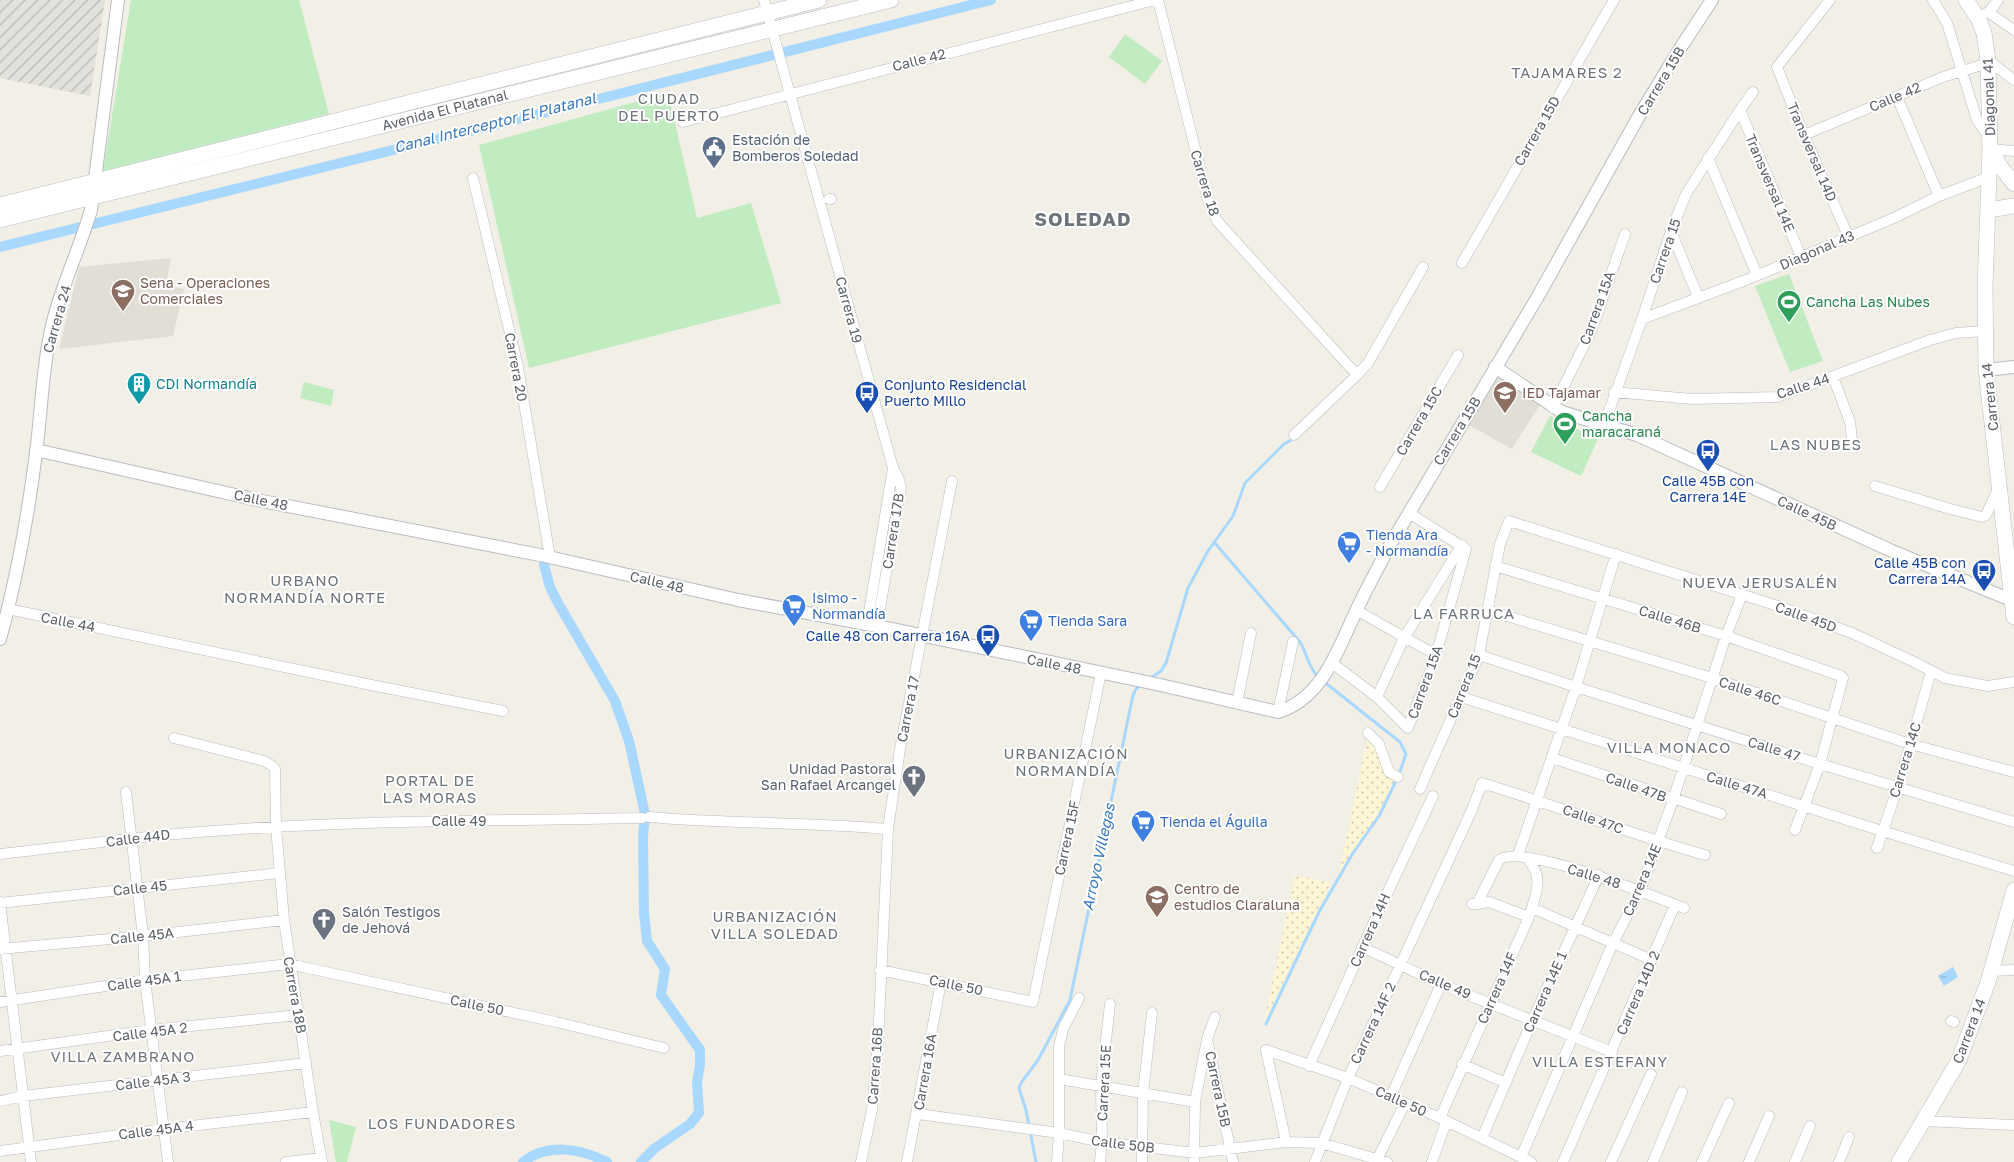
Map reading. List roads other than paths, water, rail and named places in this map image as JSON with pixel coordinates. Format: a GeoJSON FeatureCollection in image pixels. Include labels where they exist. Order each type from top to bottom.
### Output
{"type":"FeatureCollection","features":[{"type":"Feature","properties":{"kind":"main road","name":"Avenida El Platanal"},"geometry":{"type":"LineString","coordinates":[[0,220],[92,196],[765,7],[819,0]]}},
{"type":"Feature","properties":{"kind":"main road","name":"Avenida El Platanal"},"geometry":{"type":"LineString","coordinates":[[0,205],[92,196],[773,34],[891,0]]}},
{"type":"Feature","properties":{"kind":"main road","name":"Diagonal 41"},"geometry":{"type":"LineString","coordinates":[[1966,0],[1983,15],[1988,61],[1989,177]]}},
{"type":"Feature","properties":{"kind":"main road"},"geometry":{"type":"LineString","coordinates":[[1990,144],[2000,166],[2014,184]]}},
{"type":"Feature","properties":{"kind":"main road","name":"Carrera 14"},"geometry":{"type":"LineString","coordinates":[[1989,177],[1985,287],[1986,370],[1999,486],[2008,519],[2011,600],[2014,617]]}},
{"type":"Feature","properties":{"kind":"main road"},"geometry":{"type":"LineString","coordinates":[[1989,210],[2014,206]]}},
{"type":"Feature","properties":{"kind":"main road","name":"Carrera 14"},"geometry":{"type":"LineString","coordinates":[[1899,1162],[1959,1060],[1992,970],[2014,890]]}},
{"type":"Feature","properties":{"kind":"street","name":"Carrera 24"},"geometry":{"type":"LineString","coordinates":[[0,639],[30,503],[43,373],[49,338],[57,307],[82,240],[92,196],[118,0]]}},
{"type":"Feature","properties":{"kind":"street","name":"Calle 42"},"geometry":{"type":"LineString","coordinates":[[683,122],[1157,0]]}},
{"type":"Feature","properties":{"kind":"street","name":"Carrera 18"},"geometry":{"type":"LineString","coordinates":[[1157,0],[1208,200],[1217,221],[1357,375]]}},
{"type":"Feature","properties":{"kind":"street","name":"Carrera 15D"},"geometry":{"type":"LineString","coordinates":[[1462,263],[1614,0]]}},
{"type":"Feature","properties":{"kind":"street","name":"Carrera 15B"},"geometry":{"type":"LineString","coordinates":[[1278,712],[1296,705],[1321,679],[1332,663],[1370,582],[1409,513],[1537,298],[1639,116],[1680,47],[1712,0]]}},
{"type":"Feature","properties":{"kind":"street","name":"Transversal 14D"},"geometry":{"type":"LineString","coordinates":[[1830,0],[1777,68],[1848,236]]}},
{"type":"Feature","properties":{"kind":"street"},"geometry":{"type":"LineString","coordinates":[[1934,0],[1947,23],[1977,120],[1990,144],[2014,151]]}},
{"type":"Feature","properties":{"kind":"street"},"geometry":{"type":"LineString","coordinates":[[1998,0],[1983,15],[2014,30]]}},
{"type":"Feature","properties":{"kind":"street","name":"Carrera 19"},"geometry":{"type":"LineString","coordinates":[[765,7],[894,475],[872,625]]}},
{"type":"Feature","properties":{"kind":"street","name":"Calle 42"},"geometry":{"type":"LineString","coordinates":[[1804,135],[1988,61]]}},
{"type":"Feature","properties":{"kind":"street"},"geometry":{"type":"LineString","coordinates":[[1988,61],[2014,80]]}},
{"type":"Feature","properties":{"kind":"street","name":"Carrera 15"},"geometry":{"type":"LineString","coordinates":[[1604,424],[1671,231],[1686,194],[1753,92]]}},
{"type":"Feature","properties":{"kind":"street"},"geometry":{"type":"LineString","coordinates":[[1897,97],[1939,196]]}},
{"type":"Feature","properties":{"kind":"street","name":"Transversal 14E"},"geometry":{"type":"LineString","coordinates":[[1740,110],[1801,257]]}},
{"type":"Feature","properties":{"kind":"street"},"geometry":{"type":"LineString","coordinates":[[1708,158],[1757,275]]}},
{"type":"Feature","properties":{"kind":"street","name":"Diagonal 43"},"geometry":{"type":"LineString","coordinates":[[1642,319],[1801,257],[1896,217],[1939,196],[1989,177]]}},
{"type":"Feature","properties":{"kind":"street","name":"Carrera 20"},"geometry":{"type":"LineString","coordinates":[[473,178],[518,367],[548,556]]}},
{"type":"Feature","properties":{"kind":"street"},"geometry":{"type":"LineString","coordinates":[[1671,231],[1698,298]]}},
{"type":"Feature","properties":{"kind":"street","name":"Carrera 15A"},"geometry":{"type":"LineString","coordinates":[[1554,408],[1592,329],[1625,234]]}},
{"type":"Feature","properties":{"kind":"street"},"geometry":{"type":"LineString","coordinates":[[1294,435],[1368,363],[1423,267]]}},
{"type":"Feature","properties":{"kind":"street","name":"Calle 44"},"geometry":{"type":"LineString","coordinates":[[1614,392],[1692,399],[1778,397],[1930,340],[1956,333],[1985,331]]}},
{"type":"Feature","properties":{"kind":"street","name":"Carrera 15C"},"geometry":{"type":"LineString","coordinates":[[1380,488],[1458,355]]}},
{"type":"Feature","properties":{"kind":"street"},"geometry":{"type":"LineString","coordinates":[[1495,367],[1554,408],[1572,416],[1604,424]]}},
{"type":"Feature","properties":{"kind":"street"},"geometry":{"type":"LineString","coordinates":[[1986,370],[2014,367]]}},
{"type":"Feature","properties":{"kind":"street"},"geometry":{"type":"LineString","coordinates":[[1833,377],[1850,422],[1852,439]]}},
{"type":"Feature","properties":{"kind":"street","name":"Calle 45B"},"geometry":{"type":"LineString","coordinates":[[1604,424],[1637,435],[1892,551],[2011,600]]}},
{"type":"Feature","properties":{"kind":"street","name":"Calle 48"},"geometry":{"type":"LineString","coordinates":[[36,450],[262,500],[548,556],[738,600],[922,635],[1131,679],[1149,680],[1278,712]]}},
{"type":"Feature","properties":{"kind":"street","name":"Carrera 17"},"geometry":{"type":"LineString","coordinates":[[880,970],[888,830],[922,635],[952,481]]}},
{"type":"Feature","properties":{"kind":"street"},"geometry":{"type":"LineString","coordinates":[[1875,486],[1982,517],[1986,515],[1999,486]]}},
{"type":"Feature","properties":{"kind":"street"},"geometry":{"type":"LineString","coordinates":[[1332,663],[1376,697],[1404,638],[1464,547],[1409,513]]}},
{"type":"Feature","properties":{"kind":"street","name":"Carrera 15"},"geometry":{"type":"LineString","coordinates":[[1420,789],[1479,654],[1500,544],[1509,521]]}},
{"type":"Feature","properties":{"kind":"street","name":"Calle 45D"},"geometry":{"type":"LineString","coordinates":[[1509,521],[1775,605],[1852,633],[1945,678],[1984,686],[2014,682]]}},
{"type":"Feature","properties":{"kind":"street","name":"Carrera 15A"},"geometry":{"type":"LineString","coordinates":[[1376,697],[1408,728],[1436,655],[1464,547]]}},
{"type":"Feature","properties":{"kind":"street"},"geometry":{"type":"LineString","coordinates":[[1522,856],[1560,728],[1576,687],[1616,554]]}},
{"type":"Feature","properties":{"kind":"street","name":"Calle 46B"},"geometry":{"type":"LineString","coordinates":[[1496,566],[1726,636],[1842,677],[1831,718]]}},
{"type":"Feature","properties":{"kind":"street","name":"Carrera 14E"},"geometry":{"type":"LineString","coordinates":[[1520,1157],[1613,943],[1640,891],[1673,800],[1726,636],[1742,595]]}},
{"type":"Feature","properties":{"kind":"street","name":"Calle 44"},"geometry":{"type":"LineString","coordinates":[[8,609],[502,711]]}},
{"type":"Feature","properties":{"kind":"street"},"geometry":{"type":"LineString","coordinates":[[1356,610],[1436,655]]}},
{"type":"Feature","properties":{"kind":"street","name":"Calle 46C"},"geometry":{"type":"LineString","coordinates":[[1487,610],[1712,678],[1910,744],[2014,772]]}},
{"type":"Feature","properties":{"kind":"street"},"geometry":{"type":"LineString","coordinates":[[1237,702],[1251,633]]}},
{"type":"Feature","properties":{"kind":"street"},"geometry":{"type":"LineString","coordinates":[[1278,712],[1294,642]]}},
{"type":"Feature","properties":{"kind":"street","name":"Calle 47"},"geometry":{"type":"LineString","coordinates":[[1479,654],[1576,687],[1820,764],[2014,822]]}},
{"type":"Feature","properties":{"kind":"street","name":"Carrera 14C"},"geometry":{"type":"LineString","coordinates":[[1877,848],[1898,786],[1931,672]]}},
{"type":"Feature","properties":{"kind":"street","name":"Carrera 15F"},"geometry":{"type":"LineString","coordinates":[[1032,1002],[1102,673]]}},
{"type":"Feature","properties":{"kind":"street","name":"Calle 47A"},"geometry":{"type":"LineString","coordinates":[[1461,697],[1882,832],[2014,871]]}},
{"type":"Feature","properties":{"kind":"street"},"geometry":{"type":"LineString","coordinates":[[1795,830],[1820,764],[1831,718]]}},
{"type":"Feature","properties":{"kind":"street"},"geometry":{"type":"LineString","coordinates":[[1368,733],[1379,744],[1389,772],[1398,777]]}},
{"type":"Feature","properties":{"kind":"street","name":"Carrera 18B"},"geometry":{"type":"LineString","coordinates":[[174,738],[271,765],[275,769],[276,827],[284,920],[322,1160]]}},
{"type":"Feature","properties":{"kind":"street","name":"Calle 47B"},"geometry":{"type":"LineString","coordinates":[[1552,758],[1673,800],[1721,814]]}},
{"type":"Feature","properties":{"kind":"street","name":"Calle 47C"},"geometry":{"type":"LineString","coordinates":[[1482,783],[1538,800],[1658,842],[1705,855]]}},
{"type":"Feature","properties":{"kind":"street","name":"Carrera 14F 2"},"geometry":{"type":"LineString","coordinates":[[1315,1162],[1348,1078],[1437,887],[1482,783]]}},
{"type":"Feature","properties":{"kind":"street"},"geometry":{"type":"LineString","coordinates":[[126,792],[143,936],[145,980],[168,1162]]}},
{"type":"Feature","properties":{"kind":"street","name":"Carrera 14H"},"geometry":{"type":"LineString","coordinates":[[1309,1066],[1362,947],[1433,796]]}},
{"type":"Feature","properties":{"kind":"street","name":"Calle 49"},"geometry":{"type":"LineString","coordinates":[[276,827],[403,822],[646,818],[749,824],[836,825],[888,830]]}},
{"type":"Feature","properties":{"kind":"street","name":"Calle 44D"},"geometry":{"type":"LineString","coordinates":[[0,854],[199,832],[276,827]]}},
{"type":"Feature","properties":{"kind":"street","name":"Calle 48"},"geometry":{"type":"LineString","coordinates":[[1530,912],[1489,902],[1474,904],[1501,858],[1522,856],[1599,875],[1680,906]]}},
{"type":"Feature","properties":{"kind":"street","name":"Carrera 14F"},"geometry":{"type":"LineString","coordinates":[[1432,1162],[1443,1120],[1462,1064],[1492,1003],[1530,912],[1538,884],[1538,876],[1536,868],[1522,856]]}},
{"type":"Feature","properties":{"kind":"street","name":"Calle 45"},"geometry":{"type":"LineString","coordinates":[[0,902],[279,873]]}},
{"type":"Feature","properties":{"kind":"street","name":"Carrera 14E 1"},"geometry":{"type":"LineString","coordinates":[[1482,1138],[1533,1019],[1599,875]]}},
{"type":"Feature","properties":{"kind":"street"},"geometry":{"type":"LineString","coordinates":[[0,902],[3,949],[13,1001],[22,1096],[31,1162]]}},
{"type":"Feature","properties":{"kind":"street","name":"Carrera 14D 2"},"geometry":{"type":"LineString","coordinates":[[1563,1162],[1652,960],[1680,906]]}},
{"type":"Feature","properties":{"kind":"street"},"geometry":{"type":"LineString","coordinates":[[1530,912],[1575,926],[1652,960]]}},
{"type":"Feature","properties":{"kind":"street","name":"Calle 45A"},"geometry":{"type":"LineString","coordinates":[[3,949],[284,920]]}},
{"type":"Feature","properties":{"kind":"street","name":"Calle 49"},"geometry":{"type":"LineString","coordinates":[[1362,947],[1441,984],[1612,1052]]}},
{"type":"Feature","properties":{"kind":"street","name":"Calle 50"},"geometry":{"type":"LineString","coordinates":[[290,964],[664,1048]]}},
{"type":"Feature","properties":{"kind":"street","name":"Calle 45A 1"},"geometry":{"type":"LineString","coordinates":[[0,1002],[145,980],[290,964]]}},
{"type":"Feature","properties":{"kind":"street","name":"Calle 50"},"geometry":{"type":"LineString","coordinates":[[880,970],[1032,1002]]}},
{"type":"Feature","properties":{"kind":"street","name":"Carrera 16B"},"geometry":{"type":"LineString","coordinates":[[861,1162],[872,1110],[878,1043],[880,970]]}},
{"type":"Feature","properties":{"kind":"street"},"geometry":{"type":"LineString","coordinates":[[1992,970],[2014,970]]}},
{"type":"Feature","properties":{"kind":"street","name":"Carrera 16A"},"geometry":{"type":"LineString","coordinates":[[908,1162],[941,982]]}},
{"type":"Feature","properties":{"kind":"street"},"geometry":{"type":"LineString","coordinates":[[1391,1096],[1441,984]]}},
{"type":"Feature","properties":{"kind":"street"},"geometry":{"type":"LineString","coordinates":[[1057,1162],[1059,1047],[1062,1029],[1079,998]]}},
{"type":"Feature","properties":{"kind":"street","name":"Carrera 15E"},"geometry":{"type":"LineString","coordinates":[[1100,1162],[1102,1142],[1101,1086],[1110,1004]]}},
{"type":"Feature","properties":{"kind":"street"},"geometry":{"type":"LineString","coordinates":[[1142,1162],[1143,1093],[1152,1012]]}},
{"type":"Feature","properties":{"kind":"street","name":"Calle 45A 2"},"geometry":{"type":"LineString","coordinates":[[0,1051],[151,1030],[299,1015]]}},
{"type":"Feature","properties":{"kind":"street","name":"Carrera 15B"},"geometry":{"type":"LineString","coordinates":[[1215,1017],[1207,1039],[1233,1162]]}},
{"type":"Feature","properties":{"kind":"street"},"geometry":{"type":"LineString","coordinates":[[1194,1158],[1195,1102],[1207,1039]]}},
{"type":"Feature","properties":{"kind":"street","name":"Calle 50"},"geometry":{"type":"LineString","coordinates":[[1286,1142],[1266,1050],[1348,1078],[1391,1096],[1531,1162]]}},
{"type":"Feature","properties":{"kind":"street","name":"Calle 45A 3"},"geometry":{"type":"LineString","coordinates":[[0,1101],[22,1096],[306,1062]]}},
{"type":"Feature","properties":{"kind":"street"},"geometry":{"type":"LineString","coordinates":[[1462,1064],[1506,1083]]}},
{"type":"Feature","properties":{"kind":"street"},"geometry":{"type":"LineString","coordinates":[[1611,1162],[1651,1074]]}},
{"type":"Feature","properties":{"kind":"street"},"geometry":{"type":"LineString","coordinates":[[1059,1079],[1195,1102]]}},
{"type":"Feature","properties":{"kind":"street"},"geometry":{"type":"LineString","coordinates":[[1652,1162],[1682,1092]]}},
{"type":"Feature","properties":{"kind":"street"},"geometry":{"type":"LineString","coordinates":[[1380,1161],[1405,1103]]}},
{"type":"Feature","properties":{"kind":"street"},"geometry":{"type":"LineString","coordinates":[[1702,1162],[1728,1103]]}},
{"type":"Feature","properties":{"kind":"street","name":"Calle 45A 4"},"geometry":{"type":"LineString","coordinates":[[0,1151],[164,1129],[313,1112]]}},
{"type":"Feature","properties":{"kind":"street","name":"Calle 50B"},"geometry":{"type":"LineString","coordinates":[[918,1114],[1031,1131],[1059,1133],[1102,1142],[1143,1146],[1194,1158],[1231,1150],[1286,1142],[1321,1143],[1380,1161]]}},
{"type":"Feature","properties":{"kind":"street"},"geometry":{"type":"LineString","coordinates":[[1749,1162],[1769,1116]]}},
{"type":"Feature","properties":{"kind":"street"},"geometry":{"type":"LineString","coordinates":[[1923,1121],[2014,1125]]}},
{"type":"Feature","properties":{"kind":"street"},"geometry":{"type":"LineString","coordinates":[[1795,1162],[1810,1126]]}},
{"type":"Feature","properties":{"kind":"street"},"geometry":{"type":"LineString","coordinates":[[1839,1162],[1848,1136]]}},
{"type":"Feature","properties":{"kind":"street"},"geometry":{"type":"LineString","coordinates":[[286,1162],[322,1160]]}},
{"type":"Feature","properties":{"kind":"water"},"geometry":{"type":"Polygon","coordinates":[[[1953,967],[1958,977],[1944,986],[1938,976],[1953,967]]]}},
{"type":"Feature","properties":{"kind":"waterway","name":"Canal Interceptor El Platanal"},"geometry":{"type":"LineString","coordinates":[[0,247],[991,0]]}},
{"type":"Feature","properties":{"kind":"waterway","name":"Arroyo Villegas"},"geometry":{"type":"LineString","coordinates":[[1149,679],[1161,671],[1166,663],[1188,588],[1208,551],[1233,516],[1245,483],[1284,444],[1291,440]]}},
{"type":"Feature","properties":{"kind":"waterway"},"geometry":{"type":"LineString","coordinates":[[1214,542],[1300,642],[1312,669],[1318,677]]}},
{"type":"Feature","properties":{"kind":"waterway"},"geometry":{"type":"LineString","coordinates":[[544,565],[550,587],[558,603],[615,701],[629,741],[645,814],[643,837],[644,912],[647,941],[665,969],[661,995],[700,1050],[697,1082],[699,1113],[690,1124],[655,1148],[641,1162]]}},
{"type":"Feature","properties":{"kind":"waterway"},"geometry":{"type":"LineString","coordinates":[[1266,1024],[1319,912],[1353,853],[1379,816],[1398,777],[1406,754],[1400,742],[1323,681]]}},
{"type":"Feature","properties":{"kind":"waterway","name":"Arroyo Villegas"},"geometry":{"type":"LineString","coordinates":[[1036,1162],[1026,1110],[1019,1088],[1038,1060],[1070,1000],[1133,695],[1142,684]]}},
{"type":"Feature","properties":{"kind":"waterway"},"geometry":{"type":"LineString","coordinates":[[523,1162],[533,1156],[553,1150],[586,1153],[607,1162]]}},
{"type":"Feature","properties":{"kind":"place","name":"Estación de Bomberos Soledad"},"geometry":{"type":"Point","coordinates":[714,169]}},
{"type":"Feature","properties":{"kind":"place","name":"Sena - Operaciones Comerciales"},"geometry":{"type":"Point","coordinates":[123,312]}},
{"type":"Feature","properties":{"kind":"place","name":"Cancha Las Nubes"},"geometry":{"type":"Point","coordinates":[1789,323]}},
{"type":"Feature","properties":{"kind":"place","name":"CDI Normandía"},"geometry":{"type":"Point","coordinates":[139,405]}},
{"type":"Feature","properties":{"kind":"place","name":"Conjunto Residencial Puerto Millo"},"geometry":{"type":"Point","coordinates":[867,414]}},
{"type":"Feature","properties":{"kind":"place","name":"IED Tajamar"},"geometry":{"type":"Point","coordinates":[1505,414]}},
{"type":"Feature","properties":{"kind":"place","name":"Cancha maracaraná"},"geometry":{"type":"Point","coordinates":[1565,445]}},
{"type":"Feature","properties":{"kind":"place","name":"Calle 45B con Carrera 14E"},"geometry":{"type":"Point","coordinates":[1708,472]}},
{"type":"Feature","properties":{"kind":"place","name":"Tienda Ara - Normandía"},"geometry":{"type":"Point","coordinates":[1349,564]}},
{"type":"Feature","properties":{"kind":"place","name":"Calle 45B con Carrera 14A"},"geometry":{"type":"Point","coordinates":[1984,592]}},
{"type":"Feature","properties":{"kind":"place","name":"Isimo - Normandía"},"geometry":{"type":"Point","coordinates":[794,627]}},
{"type":"Feature","properties":{"kind":"place","name":"Tienda Sara"},"geometry":{"type":"Point","coordinates":[1031,642]}},
{"type":"Feature","properties":{"kind":"place","name":"Calle 48 con Carrera 16A"},"geometry":{"type":"Point","coordinates":[988,657]}},
{"type":"Feature","properties":{"kind":"place","name":"Unidad Pastoral San Rafael Arcangel"},"geometry":{"type":"Point","coordinates":[914,798]}},
{"type":"Feature","properties":{"kind":"place","name":"Tienda el Águila"},"geometry":{"type":"Point","coordinates":[1143,843]}},
{"type":"Feature","properties":{"kind":"place","name":"Centro de estudios Claraluna"},"geometry":{"type":"Point","coordinates":[1157,918]}},
{"type":"Feature","properties":{"kind":"place","name":"Salón Testigos de Jehová"},"geometry":{"type":"Point","coordinates":[324,941]}},
{"type":"Feature","properties":{"kind":"district","name":"TAJAMARES 2"},"geometry":{"type":"Point","coordinates":[1567,73]}},
{"type":"Feature","properties":{"kind":"district","name":"CIUDAD DEL PUERTO"},"geometry":{"type":"Point","coordinates":[669,108]}},
{"type":"Feature","properties":{"kind":"district","name":"SOLEDAD"},"geometry":{"type":"Point","coordinates":[1083,219]}},
{"type":"Feature","properties":{"kind":"district","name":"LAS NUBES"},"geometry":{"type":"Point","coordinates":[1816,445]}},
{"type":"Feature","properties":{"kind":"district","name":"NUEVA JERUSALÉN"},"geometry":{"type":"Point","coordinates":[1760,583]}},
{"type":"Feature","properties":{"kind":"district","name":"URBANO NORMANDÍA NORTE"},"geometry":{"type":"Point","coordinates":[305,590]}},
{"type":"Feature","properties":{"kind":"district","name":"LA FARRUCA"},"geometry":{"type":"Point","coordinates":[1464,614]}},
{"type":"Feature","properties":{"kind":"district","name":"VILLA MONACO"},"geometry":{"type":"Point","coordinates":[1669,748]}},
{"type":"Feature","properties":{"kind":"district","name":"URBANIZACIÓN NORMANDÍA"},"geometry":{"type":"Point","coordinates":[1066,762]}},
{"type":"Feature","properties":{"kind":"district","name":"PORTAL DE LAS MORAS"},"geometry":{"type":"Point","coordinates":[430,790]}},
{"type":"Feature","properties":{"kind":"district","name":"URBANIZACIÓN VILLA SOLEDAD"},"geometry":{"type":"Point","coordinates":[775,926]}},
{"type":"Feature","properties":{"kind":"district","name":"VILLA ZAMBRANO"},"geometry":{"type":"Point","coordinates":[123,1057]}},
{"type":"Feature","properties":{"kind":"district","name":"VILLA ESTEFANY"},"geometry":{"type":"Point","coordinates":[1600,1062]}},
{"type":"Feature","properties":{"kind":"district","name":"LOS FUNDADORES"},"geometry":{"type":"Point","coordinates":[442,1124]}}]}
